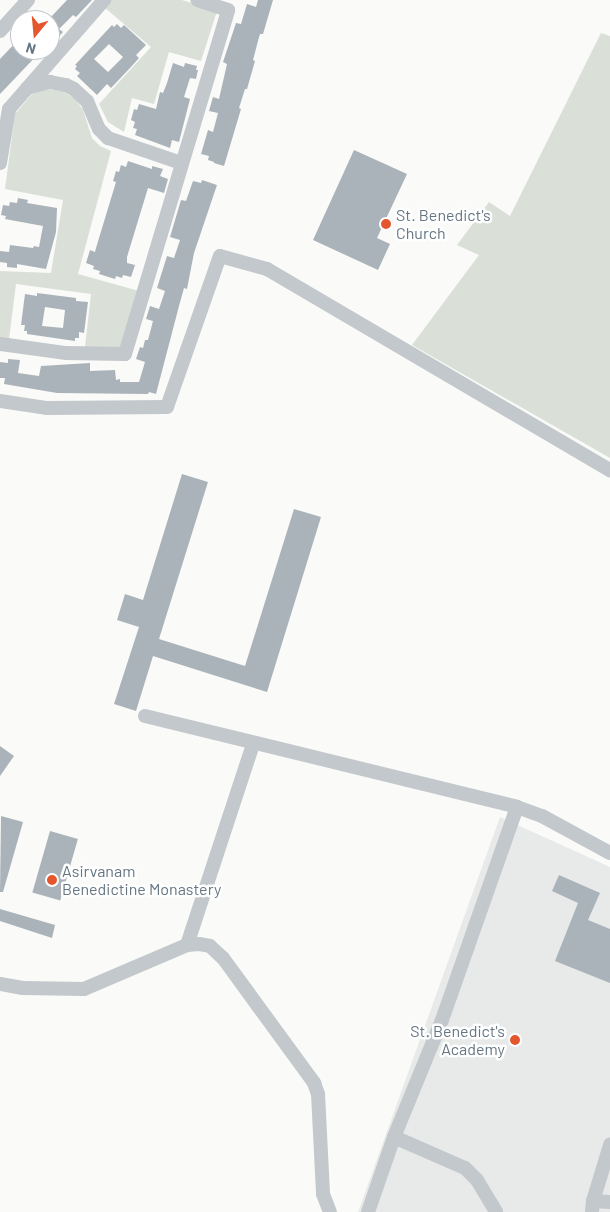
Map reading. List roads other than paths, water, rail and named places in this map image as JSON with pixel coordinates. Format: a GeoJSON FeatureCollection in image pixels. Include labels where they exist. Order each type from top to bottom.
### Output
{"type":"FeatureCollection","features":[{"type":"Feature","properties":{"kind":"street"},"geometry":{"type":"LineString","coordinates":[[0,30],[28,0]]}},
{"type":"Feature","properties":{"kind":"street"},"geometry":{"type":"LineString","coordinates":[[0,163],[9,109],[104,0]]}},
{"type":"Feature","properties":{"kind":"street"},"geometry":{"type":"LineString","coordinates":[[0,344],[66,353],[124,354],[228,10],[198,0]]}},
{"type":"Feature","properties":{"kind":"street"},"geometry":{"type":"LineString","coordinates":[[27,88],[42,82],[66,84],[87,101],[99,129],[108,138],[181,163]]}},
{"type":"Feature","properties":{"kind":"street"},"geometry":{"type":"LineString","coordinates":[[0,401],[47,408],[167,407],[220,256],[267,269],[610,470]]}},
{"type":"Feature","properties":{"kind":"street"},"geometry":{"type":"LineString","coordinates":[[145,716],[253,744],[518,807],[542,816],[610,853]]}},
{"type":"Feature","properties":{"kind":"street"},"geometry":{"type":"LineString","coordinates":[[187,945],[253,744]]}},
{"type":"Feature","properties":{"kind":"street"},"geometry":{"type":"LineString","coordinates":[[368,1212],[394,1137],[442,1020],[518,807]]}},
{"type":"Feature","properties":{"kind":"street"},"geometry":{"type":"LineString","coordinates":[[0,984],[22,988],[84,989],[187,945],[199,944],[210,946],[223,958],[314,1083],[318,1094],[323,1194],[330,1212]]}},
{"type":"Feature","properties":{"kind":"street"},"geometry":{"type":"LineString","coordinates":[[394,1137],[465,1168],[477,1180],[496,1212]]}},
{"type":"Feature","properties":{"kind":"street"},"geometry":{"type":"LineString","coordinates":[[610,1145],[592,1206],[610,1202]]}},
{"type":"Feature","properties":{"kind":"place","name":"St. Benedict's Church"},"geometry":{"type":"Point","coordinates":[386,224]}},
{"type":"Feature","properties":{"kind":"place","name":"Asirvanam Benedictine Monastery"},"geometry":{"type":"Point","coordinates":[52,880]}},
{"type":"Feature","properties":{"kind":"place","name":"St. Benedict's Academy"},"geometry":{"type":"Point","coordinates":[515,1040]}}]}
